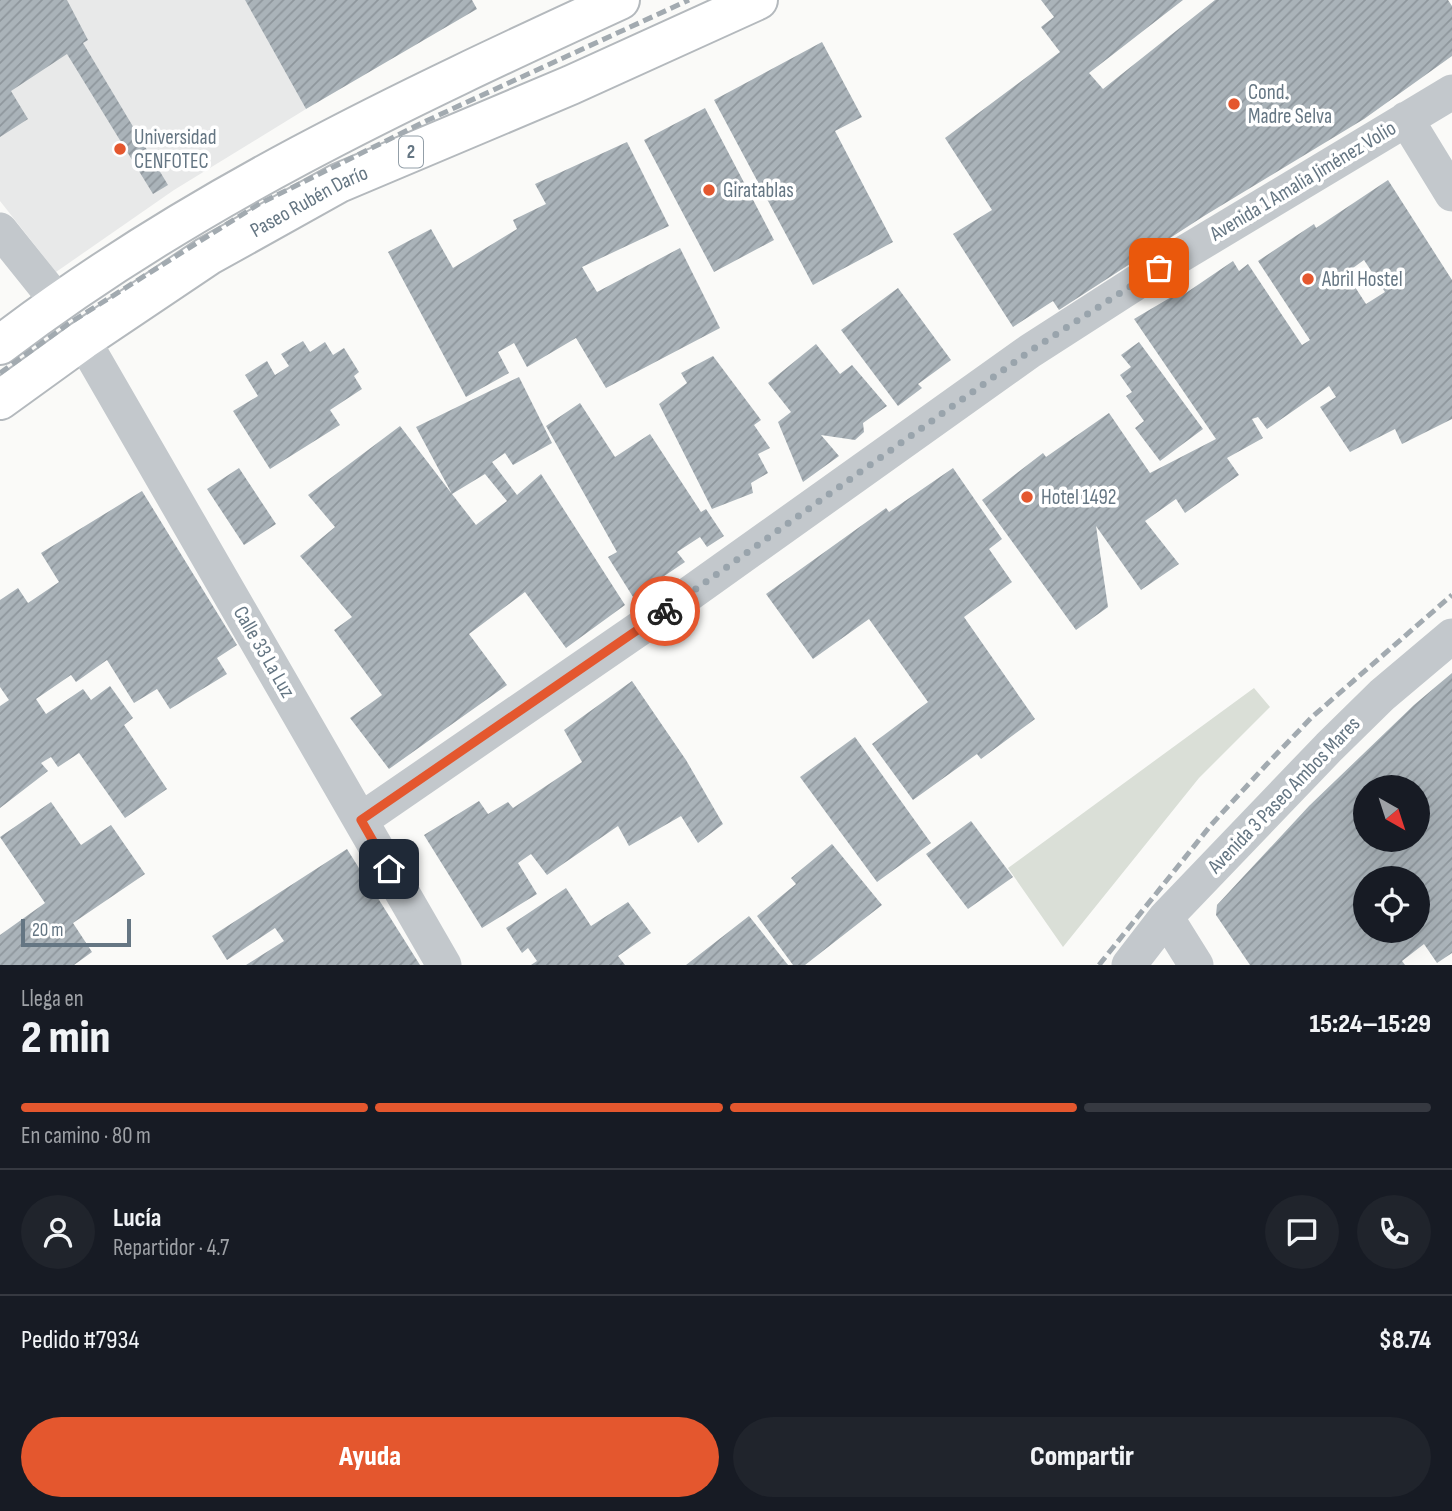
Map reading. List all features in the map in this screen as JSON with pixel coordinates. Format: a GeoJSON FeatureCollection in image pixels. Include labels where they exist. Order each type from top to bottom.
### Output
{"type":"FeatureCollection","features":[{"type":"Feature","properties":{"kind":"highway","name":"Paseo Rubén Darío"},"geometry":{"type":"LineString","coordinates":[[0,345],[57,301],[206,207],[306,150],[493,58],[620,0]]}},
{"type":"Feature","properties":{"kind":"highway","name":"Paseo Rubén Darío"},"geometry":{"type":"LineString","coordinates":[[0,400],[208,256],[339,183],[571,85],[758,0]]}},
{"type":"Feature","properties":{"kind":"street","name":"Avenida 1 Amalia Jiménez Volio"},"geometry":{"type":"LineString","coordinates":[[361,820],[668,609],[1030,351],[1159,268],[1452,92]]}},
{"type":"Feature","properties":{"kind":"street"},"geometry":{"type":"LineString","coordinates":[[1406,119],[1452,194]]}},
{"type":"Feature","properties":{"kind":"street"},"geometry":{"type":"LineString","coordinates":[[0,230],[57,301]]}},
{"type":"Feature","properties":{"kind":"street","name":"Calle 33 La Luz"},"geometry":{"type":"LineString","coordinates":[[83,340],[444,965]]}},
{"type":"Feature","properties":{"kind":"street","name":"Avenida 3 Paseo Ambos Mares"},"geometry":{"type":"LineString","coordinates":[[1129,965],[1166,917],[1329,747],[1382,695],[1452,636]]}},
{"type":"Feature","properties":{"kind":"street"},"geometry":{"type":"LineString","coordinates":[[1166,917],[1196,965]]}},
{"type":"Feature","properties":{"kind":"shaded area","name":"Universidad CENFOTEC"},"geometry":{"type":"Polygon","coordinates":[[[0,0],[245,0],[306,109],[174,190],[56,272],[0,201],[0,0]]]}},
{"type":"Feature","properties":{"kind":"shaded area"},"geometry":{"type":"Polygon","coordinates":[[[1254,688],[1270,707],[1199,778],[1063,947],[1008,868],[1254,688]]]}},
{"type":"Feature","properties":{"kind":"building"},"geometry":{"type":"Polygon","coordinates":[[[0,0],[67,0],[88,40],[83,43],[168,185],[153,194],[67,54],[11,91],[28,119],[0,137],[0,0]]]}},
{"type":"Feature","properties":{"kind":"building"},"geometry":{"type":"Polygon","coordinates":[[[245,0],[472,0],[477,9],[306,109],[245,0]]]}},
{"type":"Feature","properties":{"kind":"building"},"geometry":{"type":"Polygon","coordinates":[[[1041,0],[1183,0],[1089,73],[1103,89],[1215,0],[1448,0],[1452,6],[1452,56],[1364,119],[1204,216],[1059,310],[1053,301],[1013,327],[953,234],[992,210],[945,138],[1060,52],[1041,27],[1054,17],[1041,0]]]}},
{"type":"Feature","properties":{"kind":"building"},"geometry":{"type":"Polygon","coordinates":[[[822,42],[862,117],[835,131],[893,242],[813,285],[714,100],[822,42]]]}},
{"type":"Feature","properties":{"kind":"building","name":"Giratablas"},"geometry":{"type":"Polygon","coordinates":[[[705,108],[774,240],[714,272],[644,140],[705,108]]]}},
{"type":"Feature","properties":{"kind":"building"},"geometry":{"type":"Polygon","coordinates":[[[627,142],[669,226],[582,267],[597,292],[680,248],[720,328],[606,388],[576,338],[527,367],[514,343],[498,352],[509,373],[466,397],[388,252],[431,229],[453,268],[517,229],[513,220],[546,204],[535,184],[627,142]]]}},
{"type":"Feature","properties":{"kind":"building"},"geometry":{"type":"Polygon","coordinates":[[[1388,180],[1452,280],[1452,419],[1402,444],[1395,429],[1350,452],[1320,407],[1336,397],[1329,386],[1267,429],[1258,417],[1252,419],[1263,438],[1227,458],[1239,475],[1185,513],[1176,499],[1145,521],[1179,564],[1141,590],[1096,526],[1108,607],[1076,630],[982,500],[1043,453],[1046,457],[1109,413],[1150,473],[1216,439],[1134,319],[1178,293],[1180,297],[1233,261],[1239,271],[1248,264],[1302,345],[1310,340],[1258,261],[1314,224],[1316,228],[1388,180]],[[1364,260],[1346,273],[1366,304],[1385,292],[1364,260]]]}},
{"type":"Feature","properties":{"kind":"building"},"geometry":{"type":"Polygon","coordinates":[[[898,288],[951,360],[918,384],[922,388],[898,406],[841,330],[898,288]]]}},
{"type":"Feature","properties":{"kind":"building"},"geometry":{"type":"Polygon","coordinates":[[[303,341],[310,352],[325,342],[333,355],[344,348],[359,372],[354,376],[362,389],[330,410],[340,425],[270,469],[233,411],[258,396],[245,375],[267,361],[275,375],[289,366],[281,354],[303,341]]]}},
{"type":"Feature","properties":{"kind":"building"},"geometry":{"type":"Polygon","coordinates":[[[1139,342],[1203,429],[1160,461],[1135,428],[1144,421],[1126,396],[1132,392],[1120,375],[1131,367],[1121,355],[1139,342]]]}},
{"type":"Feature","properties":{"kind":"building"},"geometry":{"type":"Polygon","coordinates":[[[816,344],[840,374],[852,365],[887,406],[863,423],[864,432],[855,440],[821,435],[839,456],[803,482],[778,422],[791,412],[768,383],[816,344]]]}},
{"type":"Feature","properties":{"kind":"building"},"geometry":{"type":"Polygon","coordinates":[[[713,356],[761,420],[754,425],[770,448],[758,454],[768,473],[751,483],[753,493],[712,509],[659,404],[687,383],[681,373],[713,356]]]}},
{"type":"Feature","properties":{"kind":"building"},"geometry":{"type":"Polygon","coordinates":[[[519,377],[552,443],[513,465],[505,453],[492,462],[517,495],[541,474],[625,605],[566,648],[525,592],[469,634],[507,685],[389,769],[350,718],[382,695],[334,630],[352,617],[300,556],[335,527],[308,495],[400,426],[452,494],[416,427],[519,377]],[[485,474],[452,494],[476,525],[507,501],[485,474]]]}},
{"type":"Feature","properties":{"kind":"building"},"geometry":{"type":"Polygon","coordinates":[[[580,403],[615,457],[650,434],[701,512],[706,509],[724,536],[707,547],[700,537],[677,552],[685,562],[633,597],[608,557],[617,552],[546,426],[580,403]]]}},
{"type":"Feature","properties":{"kind":"building"},"geometry":{"type":"Polygon","coordinates":[[[239,468],[276,524],[244,545],[207,489],[239,468]]]}},
{"type":"Feature","properties":{"kind":"building"},"geometry":{"type":"Polygon","coordinates":[[[953,468],[1002,539],[989,549],[1012,582],[964,617],[1035,719],[981,759],[977,754],[913,800],[872,744],[928,702],[869,619],[813,659],[766,594],[886,508],[889,512],[953,468]]]}},
{"type":"Feature","properties":{"kind":"building"},"geometry":{"type":"Polygon","coordinates":[[[142,491],[237,645],[217,658],[227,674],[170,709],[157,689],[134,703],[107,660],[76,682],[71,675],[36,699],[46,714],[83,689],[91,700],[110,686],[133,718],[124,725],[167,789],[125,818],[79,753],[58,767],[51,757],[41,763],[48,771],[0,808],[0,706],[9,700],[0,687],[0,600],[18,588],[28,603],[59,582],[41,553],[142,491]]]}},
{"type":"Feature","properties":{"kind":"building"},"geometry":{"type":"Polygon","coordinates":[[[1452,673],[1452,953],[1437,963],[1424,944],[1402,961],[1405,965],[1250,965],[1216,915],[1217,905],[1309,806],[1414,705],[1452,673]]]}},
{"type":"Feature","properties":{"kind":"building"},"geometry":{"type":"Polygon","coordinates":[[[632,681],[686,760],[723,824],[698,843],[681,816],[629,846],[618,826],[547,875],[531,854],[518,863],[537,894],[482,928],[424,835],[479,801],[488,814],[508,802],[513,808],[582,762],[564,730],[632,681]]]}},
{"type":"Feature","properties":{"kind":"building"},"geometry":{"type":"Polygon","coordinates":[[[855,737],[931,843],[877,882],[800,777],[855,737]]]}},
{"type":"Feature","properties":{"kind":"building"},"geometry":{"type":"Polygon","coordinates":[[[51,802],[81,845],[111,825],[145,874],[73,923],[92,952],[74,965],[0,965],[0,935],[45,903],[0,837],[51,802]]]}},
{"type":"Feature","properties":{"kind":"building"},"geometry":{"type":"Polygon","coordinates":[[[971,821],[1013,877],[968,909],[926,854],[971,821]]]}},
{"type":"Feature","properties":{"kind":"building"},"geometry":{"type":"Polygon","coordinates":[[[832,844],[882,905],[805,965],[793,965],[757,916],[796,884],[791,878],[832,844]]]}},
{"type":"Feature","properties":{"kind":"building"},"geometry":{"type":"Polygon","coordinates":[[[347,849],[420,965],[246,965],[284,941],[275,928],[227,960],[212,936],[347,849]]]}},
{"type":"Feature","properties":{"kind":"building"},"geometry":{"type":"Polygon","coordinates":[[[566,888],[591,926],[628,902],[651,933],[618,956],[625,965],[531,965],[537,961],[528,948],[522,953],[506,928],[566,888]]]}},
{"type":"Feature","properties":{"kind":"building"},"geometry":{"type":"Polygon","coordinates":[[[749,916],[788,965],[686,965],[749,916]]]}},
{"type":"Feature","properties":{"kind":"railway"},"geometry":{"type":"LineString","coordinates":[[0,373],[68,324],[259,204],[426,121],[689,0]]}},
{"type":"Feature","properties":{"kind":"railway"},"geometry":{"type":"LineString","coordinates":[[1099,965],[1211,825],[1267,764],[1312,717],[1452,595]]}},
{"type":"Feature","properties":{"kind":"way so far"},"geometry":{"type":"LineString","coordinates":[[665,611],[1030,351],[1159,268]]}},
{"type":"Feature","properties":{"kind":"place","name":"Cond. Madre Selva"},"geometry":{"type":"Point","coordinates":[1234,104]}},
{"type":"Feature","properties":{"kind":"place","name":"Universidad CENFOTEC"},"geometry":{"type":"Point","coordinates":[120,149]}},
{"type":"Feature","properties":{"kind":"place","name":"Giratablas"},"geometry":{"type":"Point","coordinates":[709,190]}},
{"type":"Feature","properties":{"kind":"place","name":"Abril Hostel"},"geometry":{"type":"Point","coordinates":[1308,279]}},
{"type":"Feature","properties":{"kind":"place","name":"Hotel 1492"},"geometry":{"type":"Point","coordinates":[1027,497]}},
{"type":"Feature","properties":{"kind":"route"},"geometry":{"type":"LineString","coordinates":[[389,869],[361,820],[665,611]]}}]}
